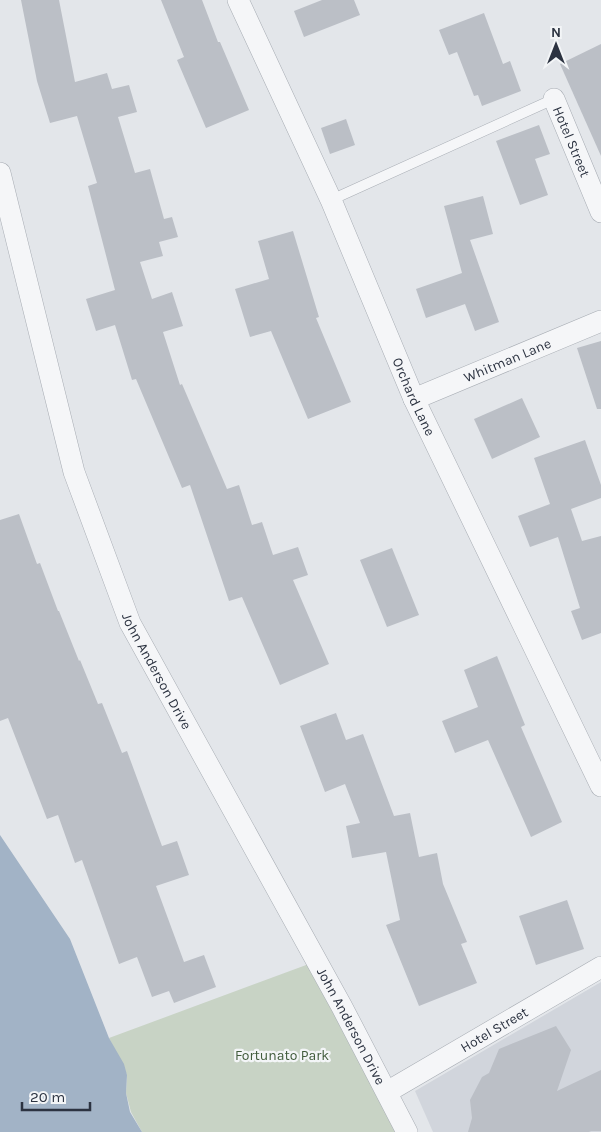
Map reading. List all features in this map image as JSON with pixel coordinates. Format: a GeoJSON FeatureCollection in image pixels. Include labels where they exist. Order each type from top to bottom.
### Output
{"type":"FeatureCollection","features":[{"type":"Feature","properties":{"kind":"street","name":"Orchard Lane"},"geometry":{"type":"LineString","coordinates":[[238,0],[331,200],[414,399],[601,786]]}},
{"type":"Feature","properties":{"kind":"street","name":"Hotel Street"},"geometry":{"type":"LineString","coordinates":[[554,98],[601,212]]}},
{"type":"Feature","properties":{"kind":"street","name":"John Anderson Drive"},"geometry":{"type":"LineString","coordinates":[[0,173],[74,472],[130,623],[334,992],[407,1132]]}},
{"type":"Feature","properties":{"kind":"street","name":"Whitman Lane"},"geometry":{"type":"LineString","coordinates":[[414,399],[601,321]]}},
{"type":"Feature","properties":{"kind":"street","name":"Hotel Street"},"geometry":{"type":"LineString","coordinates":[[387,1092],[601,967]]}},
{"type":"Feature","properties":{"kind":"lane"},"geometry":{"type":"LineString","coordinates":[[331,200],[554,98]]}},
{"type":"Feature","properties":{"kind":"shaded area"},"geometry":{"type":"Polygon","coordinates":[[[601,982],[601,1132],[433,1132],[415,1091],[601,982]]]}},
{"type":"Feature","properties":{"kind":"green space","name":"Fortunato Park"},"geometry":{"type":"Polygon","coordinates":[[[317,961],[407,1132],[142,1132],[131,1112],[126,1093],[127,1075],[109,1038],[317,961]]]}},
{"type":"Feature","properties":{"kind":"water"},"geometry":{"type":"Polygon","coordinates":[[[0,835],[70,939],[109,1038],[124,1064],[127,1075],[126,1093],[130,1112],[142,1132],[0,1132],[0,835]]]}},
{"type":"Feature","properties":{"kind":"building"},"geometry":{"type":"Polygon","coordinates":[[[21,0],[59,0],[75,82],[107,73],[112,89],[129,85],[137,112],[118,117],[135,173],[150,169],[164,219],[172,217],[178,237],[159,242],[163,256],[140,262],[152,299],[172,292],[183,326],[163,332],[180,385],[182,384],[227,489],[239,485],[252,525],[262,522],[273,555],[298,547],[308,575],[293,580],[329,664],[280,685],[242,597],[229,601],[190,485],[182,488],[136,379],[132,380],[115,325],[96,331],[86,299],[115,290],[88,186],[97,183],[77,116],[50,123],[37,81],[21,0]]]}},
{"type":"Feature","properties":{"kind":"building"},"geometry":{"type":"Polygon","coordinates":[[[161,0],[202,0],[218,42],[220,42],[249,110],[206,128],[177,60],[184,57],[161,0]]]}},
{"type":"Feature","properties":{"kind":"building"},"geometry":{"type":"Polygon","coordinates":[[[322,0],[354,0],[360,15],[304,37],[294,11],[322,0]]]}},
{"type":"Feature","properties":{"kind":"building"},"geometry":{"type":"Polygon","coordinates":[[[484,13],[503,64],[510,61],[521,91],[482,106],[478,95],[474,96],[457,52],[449,55],[439,30],[484,13]]]}},
{"type":"Feature","properties":{"kind":"building"},"geometry":{"type":"Polygon","coordinates":[[[601,44],[601,156],[560,64],[601,44]]]}},
{"type":"Feature","properties":{"kind":"building"},"geometry":{"type":"Polygon","coordinates":[[[346,119],[355,145],[330,154],[321,128],[346,119]]]}},
{"type":"Feature","properties":{"kind":"building"},"geometry":{"type":"Polygon","coordinates":[[[539,125],[550,154],[535,159],[548,195],[520,205],[496,141],[539,125]]]}},
{"type":"Feature","properties":{"kind":"building"},"geometry":{"type":"Polygon","coordinates":[[[483,196],[493,234],[470,240],[499,322],[475,331],[465,304],[426,318],[416,289],[462,273],[444,206],[483,196]]]}},
{"type":"Feature","properties":{"kind":"building"},"geometry":{"type":"Polygon","coordinates":[[[293,231],[319,317],[316,318],[351,402],[308,419],[271,331],[250,337],[235,289],[269,279],[258,241],[293,231]]]}},
{"type":"Feature","properties":{"kind":"building"},"geometry":{"type":"Polygon","coordinates":[[[601,341],[601,409],[597,409],[577,348],[601,341]]]}},
{"type":"Feature","properties":{"kind":"building"},"geometry":{"type":"Polygon","coordinates":[[[522,398],[540,437],[492,459],[474,419],[522,398]]]}},
{"type":"Feature","properties":{"kind":"building"},"geometry":{"type":"Polygon","coordinates":[[[585,440],[601,485],[601,498],[571,509],[582,541],[601,536],[601,633],[582,640],[571,611],[580,608],[558,537],[530,547],[518,516],[550,504],[534,458],[585,440]]]}},
{"type":"Feature","properties":{"kind":"building"},"geometry":{"type":"Polygon","coordinates":[[[19,514],[37,564],[40,563],[58,611],[98,704],[102,703],[122,753],[127,751],[162,846],[177,841],[189,875],[156,886],[184,962],[204,955],[216,987],[174,1003],[169,991],[152,997],[137,957],[119,964],[82,860],[75,863],[58,815],[47,819],[8,718],[0,721],[0,520],[19,514]]]}},
{"type":"Feature","properties":{"kind":"building"},"geometry":{"type":"Polygon","coordinates":[[[392,548],[419,615],[387,627],[360,560],[392,548]]]}},
{"type":"Feature","properties":{"kind":"building"},"geometry":{"type":"Polygon","coordinates":[[[497,656],[525,725],[521,727],[562,822],[531,837],[488,740],[455,753],[442,721],[478,707],[464,670],[497,656]]]}},
{"type":"Feature","properties":{"kind":"building"},"geometry":{"type":"Polygon","coordinates":[[[336,713],[346,740],[363,734],[394,816],[410,813],[419,857],[437,853],[443,884],[467,942],[461,944],[477,983],[419,1006],[386,925],[400,920],[386,852],[352,858],[346,826],[360,823],[345,784],[325,792],[300,726],[336,713]]]}},
{"type":"Feature","properties":{"kind":"building"},"geometry":{"type":"Polygon","coordinates":[[[567,900],[584,949],[536,965],[519,916],[567,900]]]}},
{"type":"Feature","properties":{"kind":"building"},"geometry":{"type":"Polygon","coordinates":[[[556,1026],[571,1050],[557,1091],[601,1070],[601,1131],[468,1132],[472,1118],[470,1100],[482,1077],[489,1073],[499,1049],[556,1026]]]}}]}
